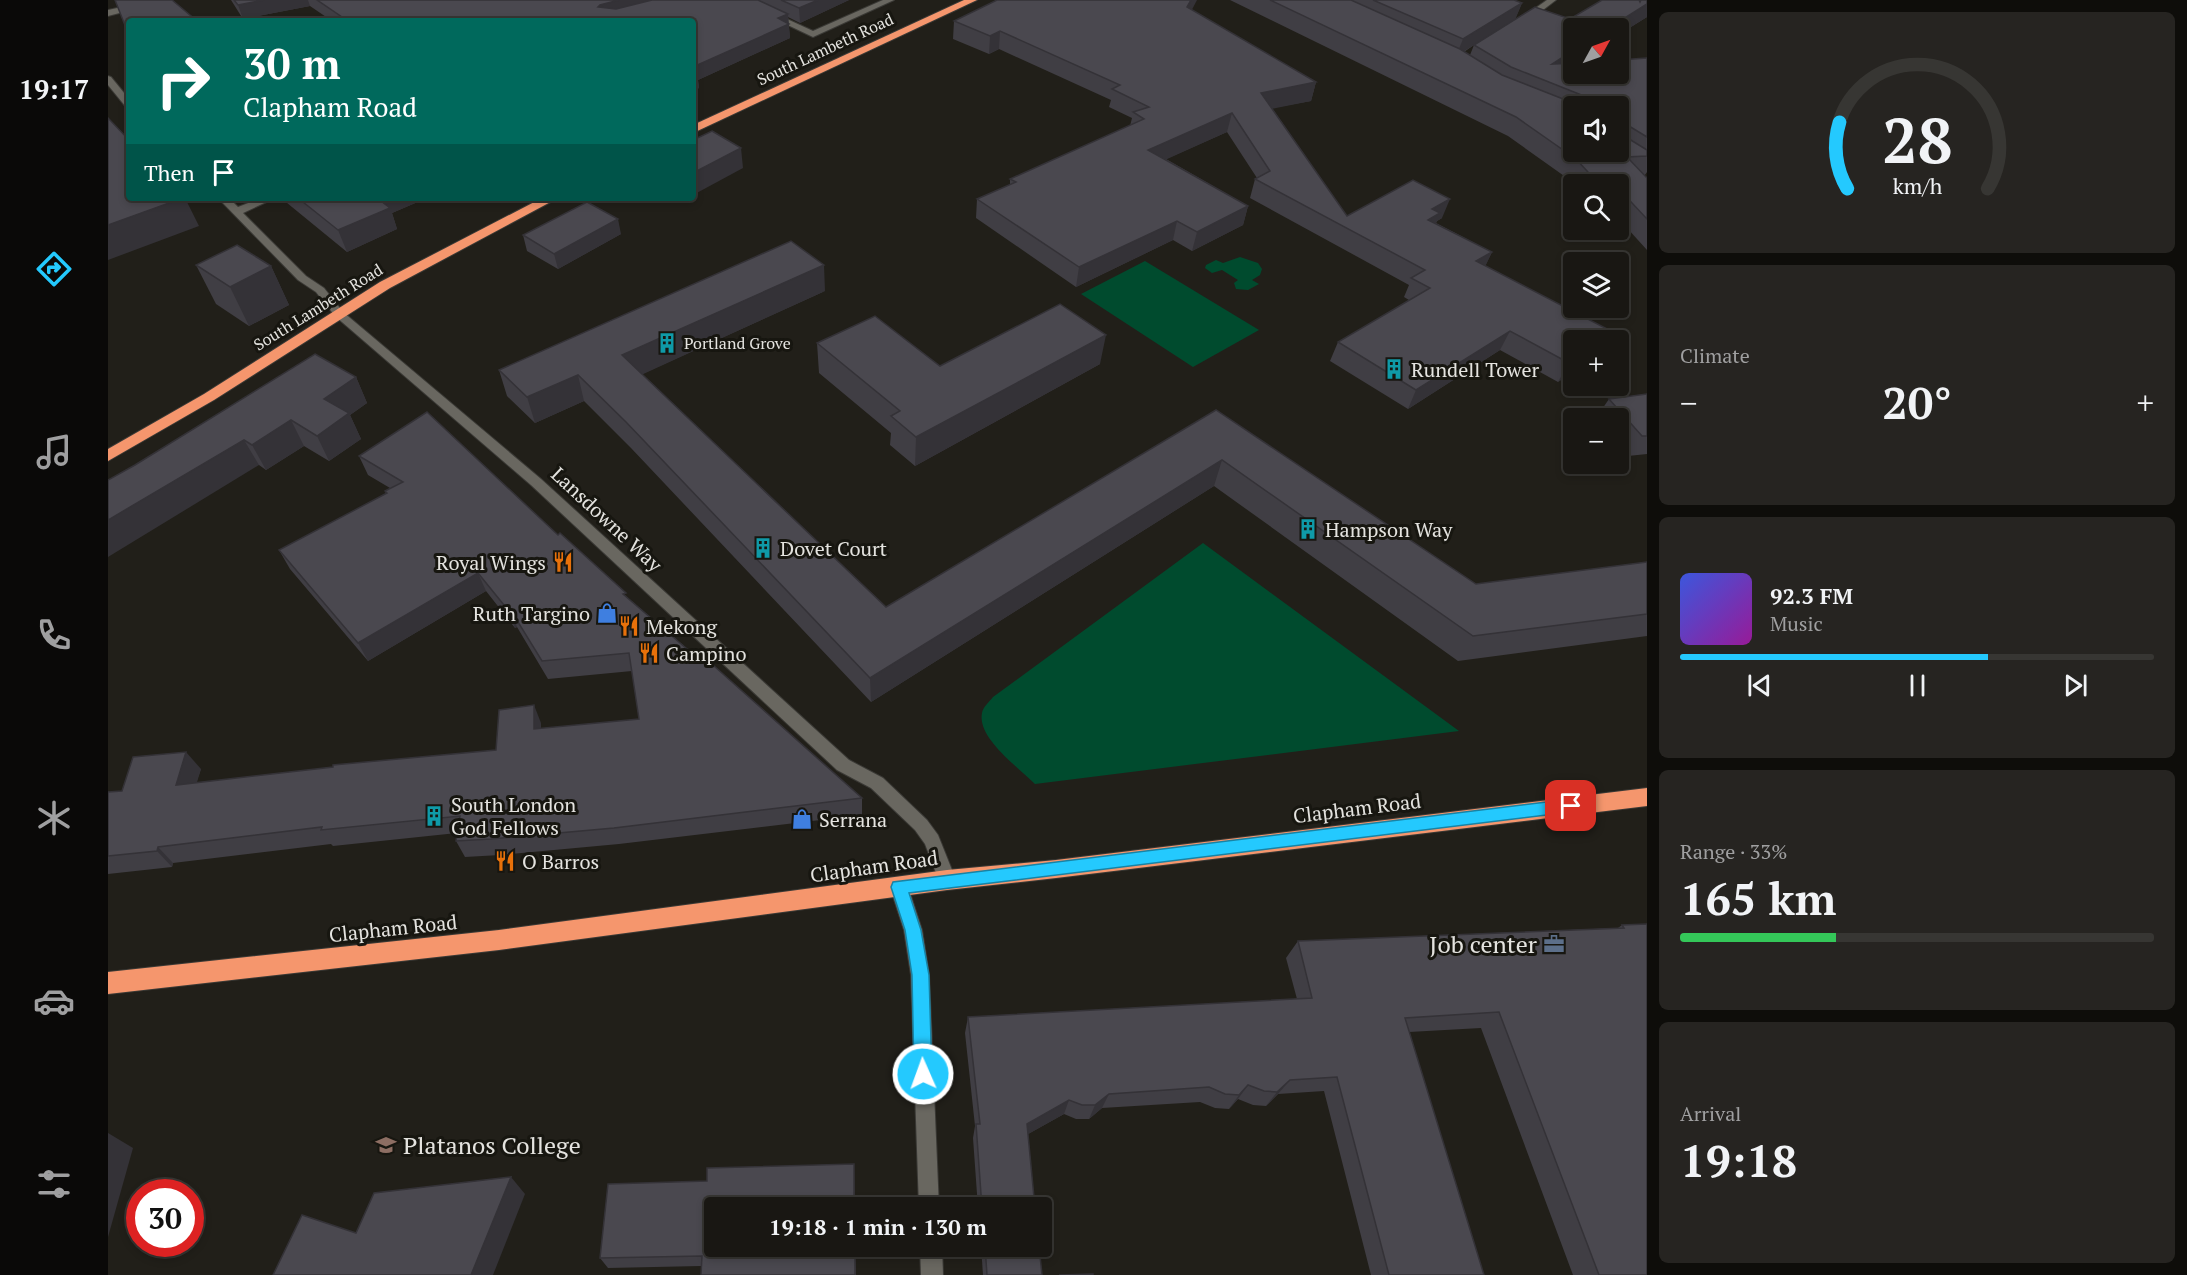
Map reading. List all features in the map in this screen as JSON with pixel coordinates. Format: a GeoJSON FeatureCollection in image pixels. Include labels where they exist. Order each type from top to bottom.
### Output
{"type":"FeatureCollection","features":[{"type":"Feature","properties":{"kind":"highway","name":"South Lambeth Road"},"geometry":{"type":"LineString","coordinates":[[696,128],[972,0]]}},
{"type":"Feature","properties":{"kind":"highway","name":"South Lambeth Road"},"geometry":{"type":"LineString","coordinates":[[108,456],[209,397],[393,281],[546,201]]}},
{"type":"Feature","properties":{"kind":"highway","name":"Clapham Road"},"geometry":{"type":"LineString","coordinates":[[108,983],[499,940],[947,880],[1056,869],[1647,797]]}},
{"type":"Feature","properties":{"kind":"street"},"geometry":{"type":"LineString","coordinates":[[108,13],[165,0]]}},
{"type":"Feature","properties":{"kind":"street"},"geometry":{"type":"LineString","coordinates":[[739,0],[813,34],[890,0]]}},
{"type":"Feature","properties":{"kind":"street"},"geometry":{"type":"LineString","coordinates":[[1511,30],[1552,0]]}},
{"type":"Feature","properties":{"kind":"street"},"geometry":{"type":"LineString","coordinates":[[108,79],[126,101]]}},
{"type":"Feature","properties":{"kind":"street","name":"Lansdowne Way"},"geometry":{"type":"LineString","coordinates":[[226,201],[302,278],[320,290],[339,314],[536,482],[843,765],[877,783],[921,825],[932,840],[947,880]]}},
{"type":"Feature","properties":{"kind":"street"},"geometry":{"type":"LineString","coordinates":[[236,212],[263,201]]}},
{"type":"Feature","properties":{"kind":"street"},"geometry":{"type":"LineString","coordinates":[[899,887],[913,930],[920,975],[929,1197]]}},
{"type":"Feature","properties":{"kind":"street"},"geometry":{"type":"LineString","coordinates":[[931,1257],[932,1275]]}},
{"type":"Feature","properties":{"kind":"green space"},"geometry":{"type":"Polygon","coordinates":[[[1240,257],[1258,263],[1262,269],[1260,275],[1252,280],[1259,284],[1248,290],[1236,289],[1234,283],[1238,280],[1222,270],[1212,273],[1205,268],[1206,265],[1216,260],[1223,263],[1240,257]]]}},
{"type":"Feature","properties":{"kind":"green space"},"geometry":{"type":"Polygon","coordinates":[[[1145,261],[1259,330],[1193,367],[1081,294],[1145,261]]]}},
{"type":"Feature","properties":{"kind":"green space"},"geometry":{"type":"Polygon","coordinates":[[[1203,543],[1459,731],[1035,784],[992,742],[982,723],[982,713],[985,707],[993,697],[1203,543]]]}},
{"type":"Feature","properties":{"kind":"building"},"geometry":{"type":"Polygon","coordinates":[[[115,0],[172,0],[193,18],[126,18],[126,28],[115,0]]]}},
{"type":"Feature","properties":{"kind":"building"},"geometry":{"type":"Polygon","coordinates":[[[234,0],[264,0],[238,5],[234,0]]]}},
{"type":"Feature","properties":{"kind":"building"},"geometry":{"type":"Polygon","coordinates":[[[317,0],[619,0],[598,7],[616,9],[652,0],[758,0],[788,14],[778,18],[789,24],[696,66],[696,18],[344,18],[317,0]]]}},
{"type":"Feature","properties":{"kind":"building"},"geometry":{"type":"Polygon","coordinates":[[[781,0],[818,0],[799,8],[781,0]]]}},
{"type":"Feature","properties":{"kind":"building"},"geometry":{"type":"Polygon","coordinates":[[[997,0],[1191,0],[1187,7],[1316,82],[1261,93],[1347,216],[1413,180],[1450,199],[1432,209],[1440,213],[1428,220],[1492,252],[1476,261],[1563,306],[1563,318],[1586,318],[1609,330],[1563,330],[1563,360],[1510,331],[1416,390],[1338,342],[1430,288],[1411,278],[1425,270],[1255,179],[1270,171],[1232,113],[1148,150],[1248,206],[1197,232],[1177,221],[1079,267],[977,199],[1016,182],[1010,179],[1144,119],[1133,112],[1149,107],[1112,89],[1120,85],[1000,31],[990,36],[954,21],[997,0]]]}},
{"type":"Feature","properties":{"kind":"building"},"geometry":{"type":"Polygon","coordinates":[[[1270,0],[1351,0],[1460,49],[1502,75],[1563,99],[1563,150],[1516,117],[1270,0]]]}},
{"type":"Feature","properties":{"kind":"building"},"geometry":{"type":"Polygon","coordinates":[[[1373,0],[1514,0],[1522,3],[1463,39],[1373,0]]]}},
{"type":"Feature","properties":{"kind":"building"},"geometry":{"type":"Polygon","coordinates":[[[1602,0],[1639,0],[1640,2],[1647,0],[1647,4],[1625,18],[1572,18],[1602,0]]]}},
{"type":"Feature","properties":{"kind":"building"},"geometry":{"type":"Polygon","coordinates":[[[1535,7],[1567,18],[1563,18],[1563,57],[1552,64],[1563,64],[1563,84],[1629,84],[1629,59],[1647,58],[1647,137],[1629,126],[1629,96],[1584,96],[1511,67],[1474,45],[1535,7]]]}},
{"type":"Feature","properties":{"kind":"building"},"geometry":{"type":"Polygon","coordinates":[[[108,118],[126,137],[126,201],[175,201],[108,225],[108,118]]]}},
{"type":"Feature","properties":{"kind":"building"},"geometry":{"type":"Polygon","coordinates":[[[712,131],[741,148],[696,171],[696,139],[712,131]]]}},
{"type":"Feature","properties":{"kind":"building"},"geometry":{"type":"Polygon","coordinates":[[[1629,139],[1647,150],[1647,156],[1629,157],[1629,139]]]}},
{"type":"Feature","properties":{"kind":"building"},"geometry":{"type":"Polygon","coordinates":[[[1629,159],[1647,178],[1647,219],[1629,200],[1629,174],[1590,174],[1579,162],[1629,162],[1629,159]]]}},
{"type":"Feature","properties":{"kind":"building"},"geometry":{"type":"Polygon","coordinates":[[[302,201],[381,201],[390,208],[338,230],[302,201]]]}},
{"type":"Feature","properties":{"kind":"building"},"geometry":{"type":"Polygon","coordinates":[[[587,202],[618,219],[554,254],[523,235],[587,202]]]}},
{"type":"Feature","properties":{"kind":"building"},"geometry":{"type":"Polygon","coordinates":[[[791,241],[824,265],[622,355],[886,607],[1216,410],[1476,584],[1647,562],[1647,614],[1473,636],[1222,460],[870,678],[626,422],[578,375],[527,397],[499,370],[791,241]]]}},
{"type":"Feature","properties":{"kind":"building"},"geometry":{"type":"Polygon","coordinates":[[[237,245],[271,266],[230,287],[196,265],[237,245]]]}},
{"type":"Feature","properties":{"kind":"building"},"geometry":{"type":"Polygon","coordinates":[[[1060,304],[1106,335],[916,437],[891,416],[900,411],[817,343],[875,316],[940,366],[1060,304]]]}},
{"type":"Feature","properties":{"kind":"building"},"geometry":{"type":"Polygon","coordinates":[[[315,354],[356,377],[324,399],[349,413],[317,436],[291,420],[252,445],[244,440],[108,520],[108,480],[315,354]]]}},
{"type":"Feature","properties":{"kind":"building"},"geometry":{"type":"Polygon","coordinates":[[[1647,394],[1647,436],[1642,436],[1629,421],[1629,408],[1617,408],[1609,399],[1647,394]]]}},
{"type":"Feature","properties":{"kind":"building"},"geometry":{"type":"Polygon","coordinates":[[[427,412],[558,535],[560,533],[626,593],[623,594],[708,667],[714,666],[862,798],[614,828],[456,841],[460,816],[321,830],[322,827],[158,847],[157,851],[108,856],[108,792],[122,791],[133,757],[186,752],[176,785],[333,767],[333,765],[496,750],[499,710],[534,705],[534,729],[639,719],[629,653],[542,661],[510,609],[508,610],[478,573],[358,643],[279,550],[387,493],[385,491],[403,482],[359,456],[427,412]]]}},
{"type":"Feature","properties":{"kind":"building"},"geometry":{"type":"Polygon","coordinates":[[[1647,924],[1647,1275],[1599,1275],[1499,1012],[1405,1018],[1484,1275],[1389,1275],[1337,1077],[1290,1080],[1277,1092],[1264,1091],[1248,1085],[1239,1095],[1225,1094],[1209,1087],[1109,1094],[1095,1105],[1082,1105],[1069,1100],[1027,1124],[1034,1197],[981,1197],[976,1124],[980,1124],[968,1017],[1312,998],[1298,941],[1624,928],[1622,925],[1647,924]]]}},
{"type":"Feature","properties":{"kind":"building"},"geometry":{"type":"Polygon","coordinates":[[[854,1164],[854,1197],[704,1197],[704,1257],[855,1257],[855,1275],[701,1275],[702,1256],[600,1258],[608,1184],[707,1181],[707,1168],[854,1164]]]}},
{"type":"Feature","properties":{"kind":"building"},"geometry":{"type":"Polygon","coordinates":[[[511,1177],[471,1275],[273,1275],[302,1215],[356,1233],[374,1193],[511,1177]]]}},
{"type":"Feature","properties":{"kind":"building"},"geometry":{"type":"Polygon","coordinates":[[[986,1257],[1040,1257],[1042,1275],[987,1275],[986,1257]]]}},
{"type":"Feature","properties":{"kind":"place","name":"Portland Grove"},"geometry":{"type":"Point","coordinates":[667,343]}},
{"type":"Feature","properties":{"kind":"place","name":"Rundell Tower"},"geometry":{"type":"Point","coordinates":[1394,369]}},
{"type":"Feature","properties":{"kind":"place","name":"Hampson Way"},"geometry":{"type":"Point","coordinates":[1308,529]}},
{"type":"Feature","properties":{"kind":"place","name":"Dovet Court"},"geometry":{"type":"Point","coordinates":[763,548]}},
{"type":"Feature","properties":{"kind":"place","name":"Royal Wings"},"geometry":{"type":"Point","coordinates":[563,562]}},
{"type":"Feature","properties":{"kind":"place","name":"Ruth Targino"},"geometry":{"type":"Point","coordinates":[607,613]}},
{"type":"Feature","properties":{"kind":"place","name":"Mekong"},"geometry":{"type":"Point","coordinates":[629,626]}},
{"type":"Feature","properties":{"kind":"place","name":"Campino"},"geometry":{"type":"Point","coordinates":[649,653]}},
{"type":"Feature","properties":{"kind":"place","name":"South London God Fellows"},"geometry":{"type":"Point","coordinates":[434,816]}},
{"type":"Feature","properties":{"kind":"place","name":"Serrana"},"geometry":{"type":"Point","coordinates":[802,819]}},
{"type":"Feature","properties":{"kind":"place","name":"O Barros"},"geometry":{"type":"Point","coordinates":[505,861]}},
{"type":"Feature","properties":{"kind":"place","name":"Job center"},"geometry":{"type":"Point","coordinates":[1554,944]}},
{"type":"Feature","properties":{"kind":"place","name":"Platanos College"},"geometry":{"type":"Point","coordinates":[386,1145]}},
{"type":"Feature","properties":{"kind":"route"},"geometry":{"type":"LineString","coordinates":[[923,1074],[920,975],[913,930],[899,887],[1571,806]]}}]}
